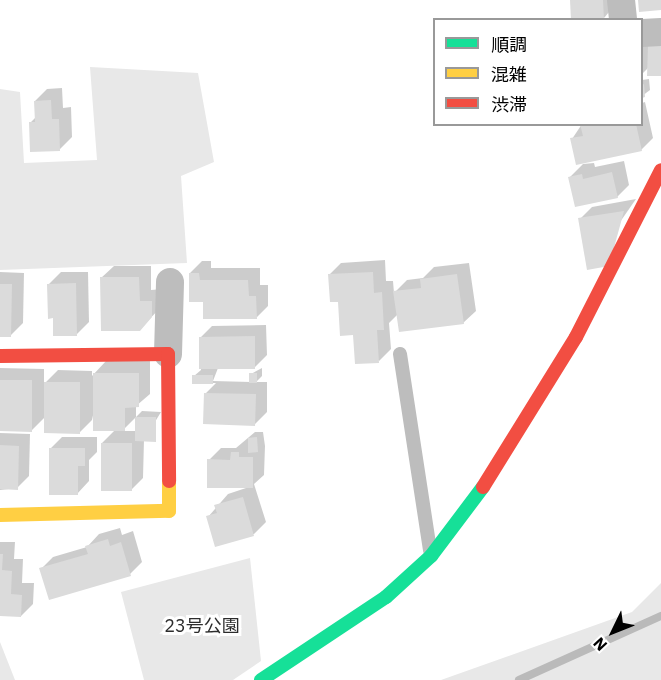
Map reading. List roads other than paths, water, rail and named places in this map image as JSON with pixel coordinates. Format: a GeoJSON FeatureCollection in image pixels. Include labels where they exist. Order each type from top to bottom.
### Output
{"type":"FeatureCollection","features":[{"type":"Feature","properties":{"kind":"street"},"geometry":{"type":"LineString","coordinates":[[621,0],[623,18]]}},
{"type":"Feature","properties":{"kind":"street"},"geometry":{"type":"LineString","coordinates":[[643,33],[661,32]]}},
{"type":"Feature","properties":{"kind":"street"},"geometry":{"type":"LineString","coordinates":[[261,680],[386,597],[431,556],[483,488],[576,337],[661,170]]}},
{"type":"Feature","properties":{"kind":"street"},"geometry":{"type":"LineString","coordinates":[[0,515],[169,511],[170,282]]}},
{"type":"Feature","properties":{"kind":"street"},"geometry":{"type":"LineString","coordinates":[[0,356],[168,354]]}},
{"type":"Feature","properties":{"kind":"lane"},"geometry":{"type":"LineString","coordinates":[[400,354],[431,556]]}},
{"type":"Feature","properties":{"kind":"waterway"},"geometry":{"type":"LineString","coordinates":[[519,680],[661,616]]}},
{"type":"Feature","properties":{"kind":"park label","name":"23号公園"},"geometry":{"type":"Point","coordinates":[202,626]}}]}
